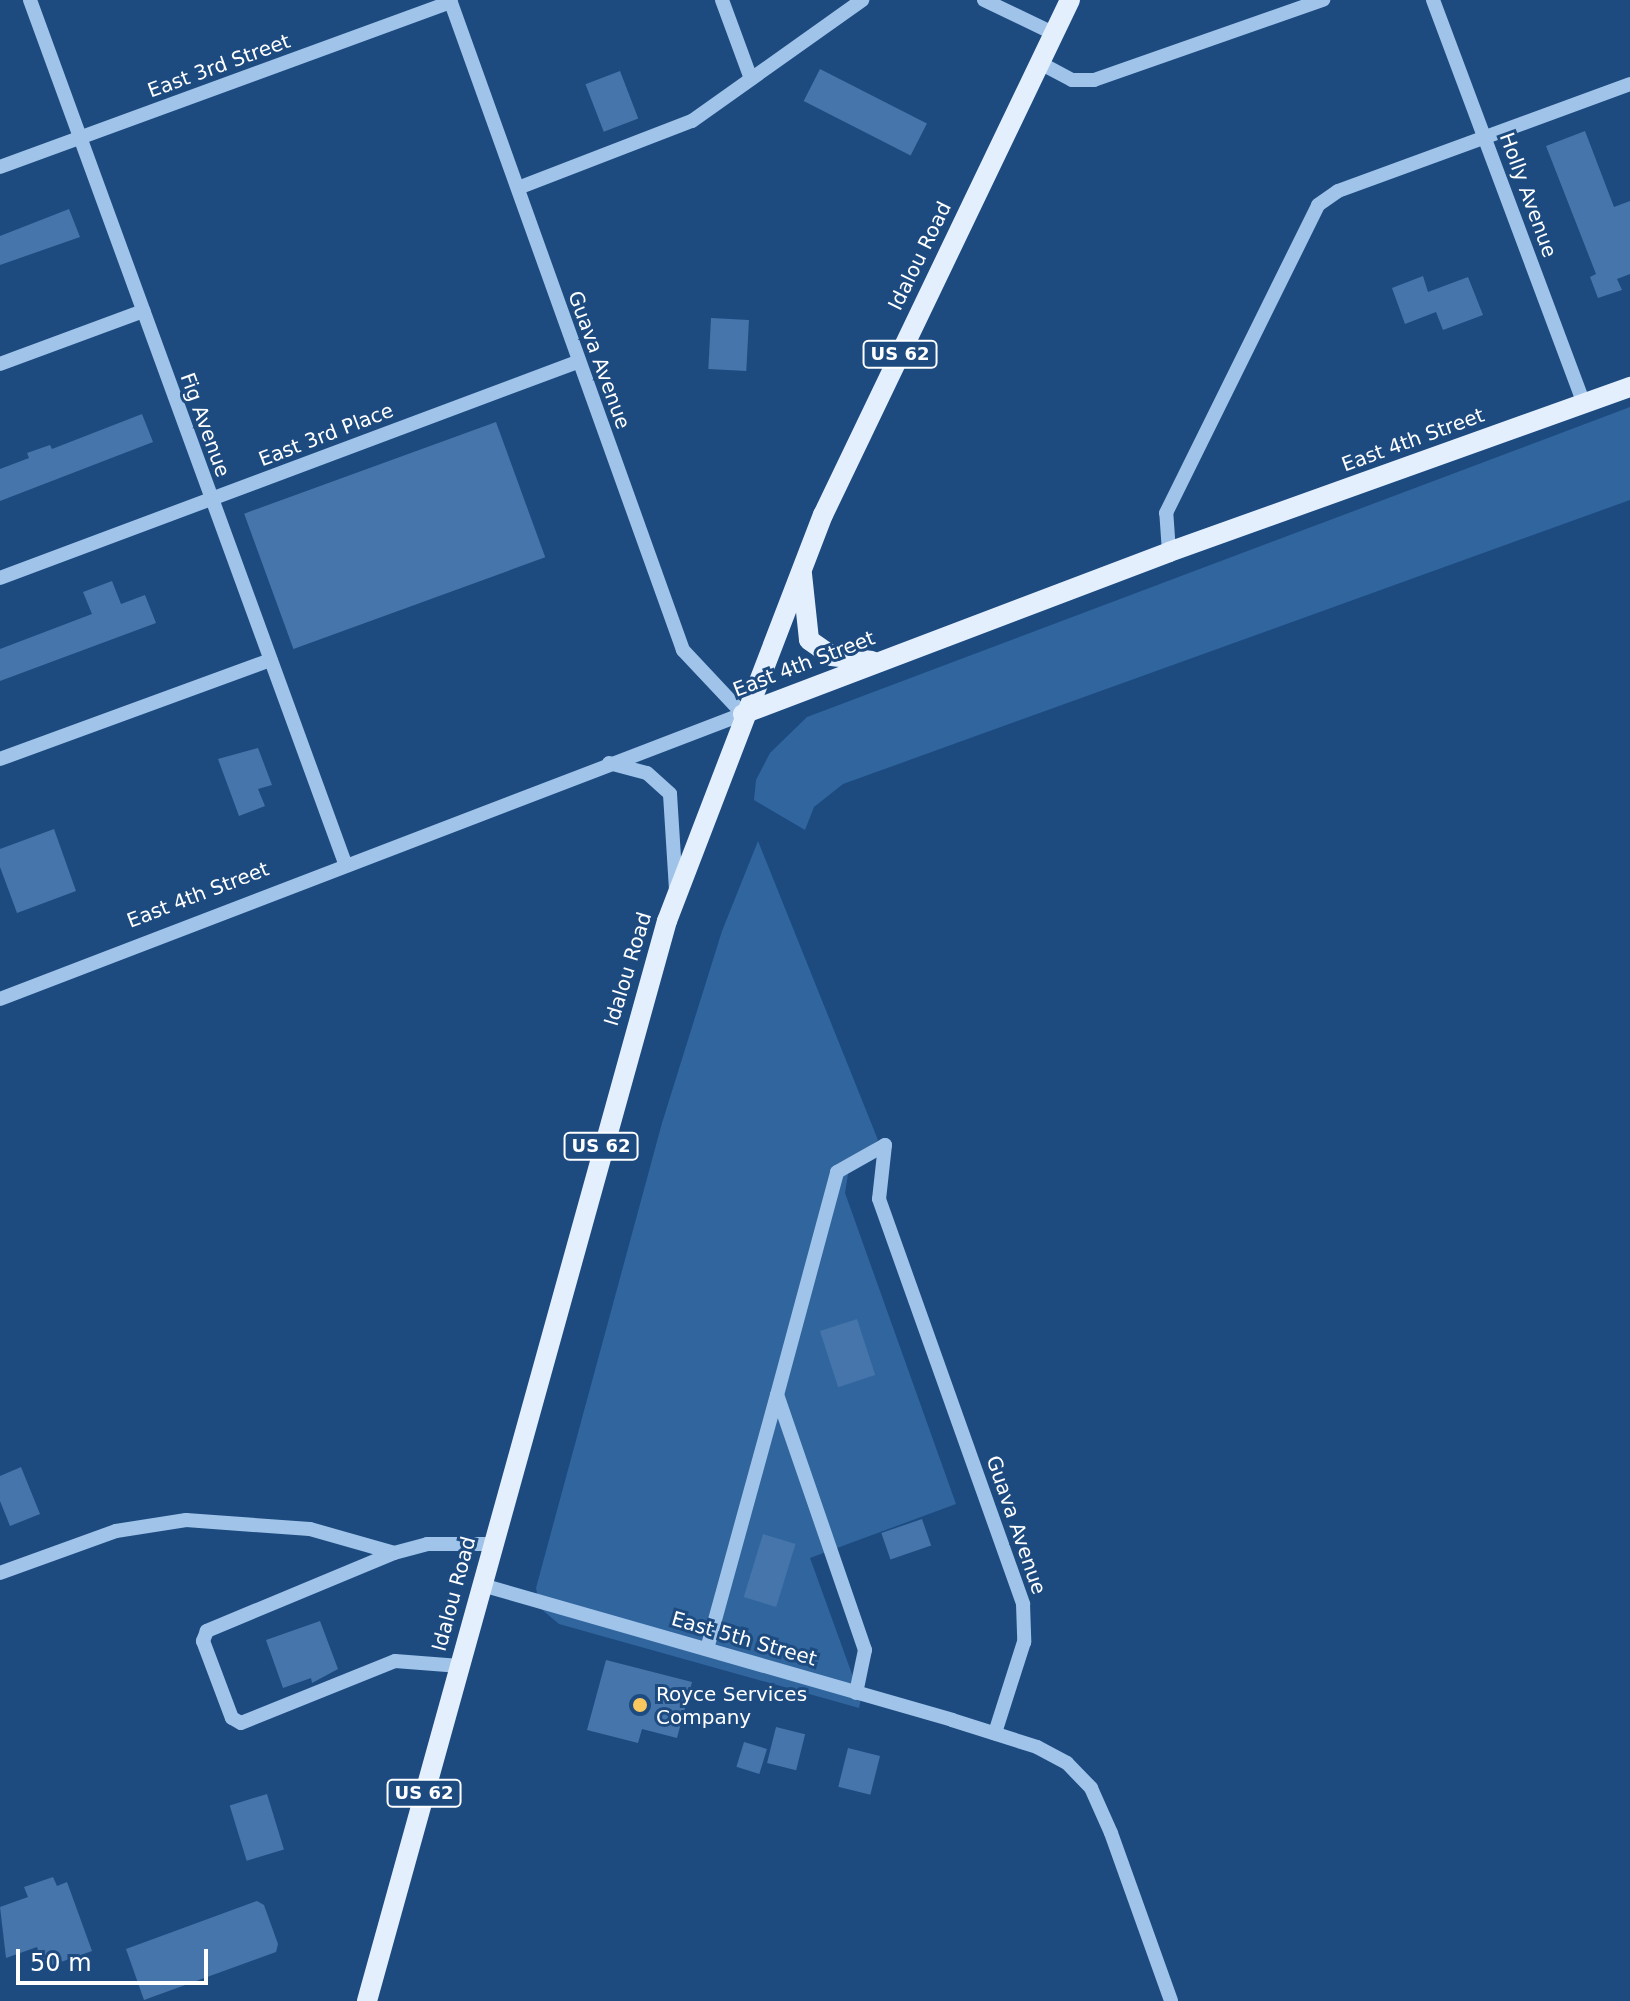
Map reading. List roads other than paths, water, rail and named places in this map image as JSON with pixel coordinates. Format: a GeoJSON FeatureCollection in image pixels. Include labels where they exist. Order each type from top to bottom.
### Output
{"type":"FeatureCollection","features":[{"type":"Feature","properties":{"kind":"main road","name":"Idalou Road"},"geometry":{"type":"LineString","coordinates":[[367,2001],[608,1117],[677,895],[743,714],[802,567],[1070,0]]}},
{"type":"Feature","properties":{"kind":"main road","name":"East 4th Street"},"geometry":{"type":"LineString","coordinates":[[743,714],[1169,552],[1630,387]]}},
{"type":"Feature","properties":{"kind":"main road"},"geometry":{"type":"LineString","coordinates":[[802,567],[809,640],[832,656],[876,662]]}},
{"type":"Feature","properties":{"kind":"street","name":"Fig Avenue"},"geometry":{"type":"LineString","coordinates":[[30,0],[345,863]]}},
{"type":"Feature","properties":{"kind":"street"},"geometry":{"type":"LineString","coordinates":[[722,0],[751,79]]}},
{"type":"Feature","properties":{"kind":"street"},"geometry":{"type":"LineString","coordinates":[[518,188],[692,121],[862,0]]}},
{"type":"Feature","properties":{"kind":"street"},"geometry":{"type":"LineString","coordinates":[[984,0],[1053,33]]}},
{"type":"Feature","properties":{"kind":"street"},"geometry":{"type":"LineString","coordinates":[[1040,63],[1072,80],[1123,74],[1323,0]]}},
{"type":"Feature","properties":{"kind":"street","name":"Holly Avenue"},"geometry":{"type":"LineString","coordinates":[[1433,0],[1584,404]]}},
{"type":"Feature","properties":{"kind":"street","name":"East 3rd Street"},"geometry":{"type":"LineString","coordinates":[[0,167],[450,1]]}},
{"type":"Feature","properties":{"kind":"street","name":"Guava Avenue"},"geometry":{"type":"LineString","coordinates":[[450,1],[577,362],[683,650],[743,714]]}},
{"type":"Feature","properties":{"kind":"street"},"geometry":{"type":"LineString","coordinates":[[1169,552],[1166,513],[1318,205],[1338,191],[1630,84]]}},
{"type":"Feature","properties":{"kind":"street"},"geometry":{"type":"LineString","coordinates":[[0,364],[143,311]]}},
{"type":"Feature","properties":{"kind":"street","name":"East 3rd Place"},"geometry":{"type":"LineString","coordinates":[[0,578],[577,362]]}},
{"type":"Feature","properties":{"kind":"street"},"geometry":{"type":"LineString","coordinates":[[0,759],[270,660]]}},
{"type":"Feature","properties":{"kind":"street","name":"East 4th Street"},"geometry":{"type":"LineString","coordinates":[[0,999],[345,863],[743,714]]}},
{"type":"Feature","properties":{"kind":"street"},"geometry":{"type":"LineString","coordinates":[[609,763],[647,773],[670,794],[677,895]]}},
{"type":"Feature","properties":{"kind":"street","name":"Guava Avenue"},"geometry":{"type":"LineString","coordinates":[[777,1395],[837,1172],[885,1145],[879,1199],[1023,1604],[1024,1642],[995,1733]]}},
{"type":"Feature","properties":{"kind":"street"},"geometry":{"type":"LineString","coordinates":[[707,1649],[777,1395]]}},
{"type":"Feature","properties":{"kind":"street"},"geometry":{"type":"LineString","coordinates":[[777,1395],[865,1650],[856,1693]]}},
{"type":"Feature","properties":{"kind":"street"},"geometry":{"type":"LineString","coordinates":[[0,1573],[116,1531],[186,1520],[310,1529],[394,1553]]}},
{"type":"Feature","properties":{"kind":"street"},"geometry":{"type":"LineString","coordinates":[[460,1666],[395,1661],[241,1723],[232,1718],[203,1641],[207,1631],[394,1553],[427,1544],[491,1544]]}},
{"type":"Feature","properties":{"kind":"street","name":"East 5th Street"},"geometry":{"type":"LineString","coordinates":[[482,1585],[995,1733]]}},
{"type":"Feature","properties":{"kind":"street"},"geometry":{"type":"LineString","coordinates":[[995,1733],[1067,1763],[1091,1788],[1171,2001]]}},
{"type":"Feature","properties":{"kind":"place","name":"Royce Services Company"},"geometry":{"type":"Point","coordinates":[640,1705]}}]}
